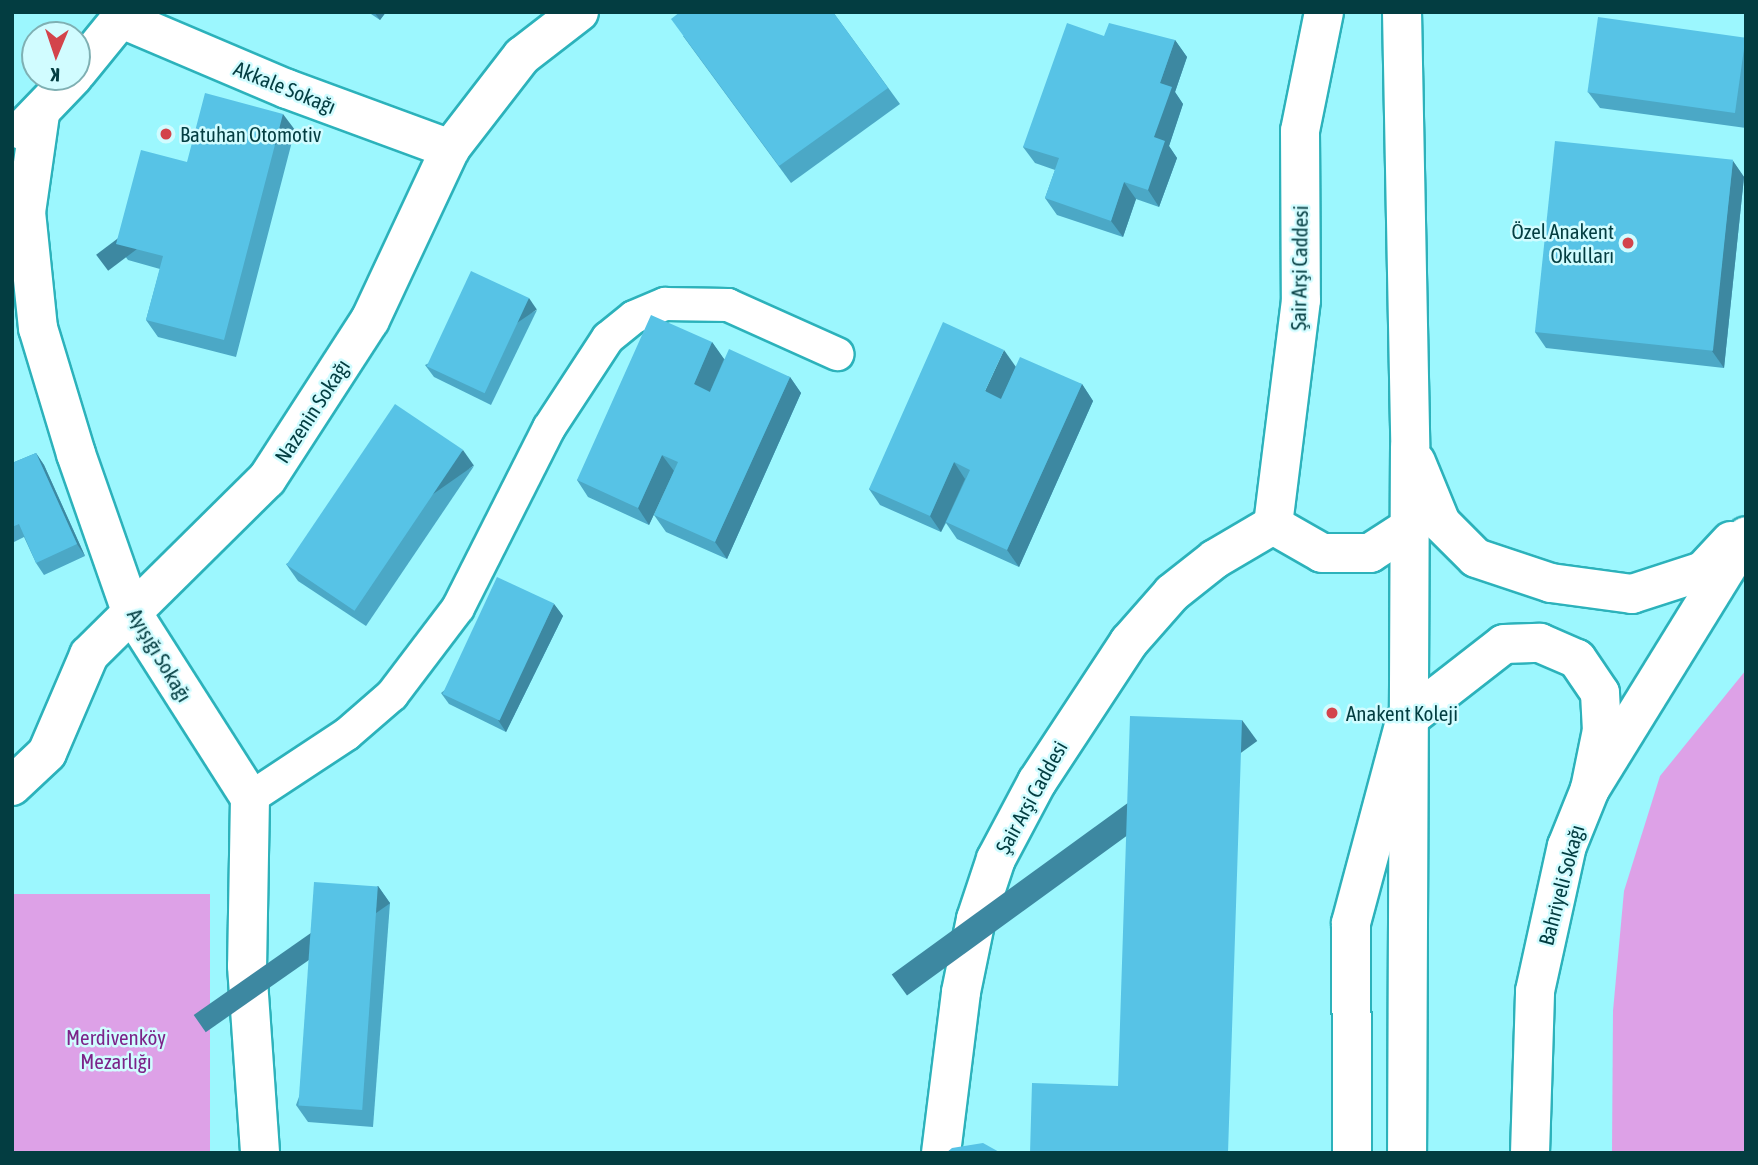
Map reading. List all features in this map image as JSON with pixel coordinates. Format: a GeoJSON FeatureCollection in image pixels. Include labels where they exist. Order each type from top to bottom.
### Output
{"type":"FeatureCollection","features":[{"type":"Feature","properties":{"kind":"street","name":"Nazenin Sokağı"},"geometry":{"type":"LineString","coordinates":[[12,786],[47,753],[89,655],[267,479],[370,320],[450,149],[522,56],[579,12]]}},
{"type":"Feature","properties":{"kind":"street","name":"Şair Arşi Caddesi"},"geometry":{"type":"LineString","coordinates":[[941,1153],[961,992],[976,919],[996,859],[1044,771],[1129,642],[1193,576],[1273,525],[1301,300],[1300,131],[1324,12]]}},
{"type":"Feature","properties":{"kind":"street"},"geometry":{"type":"LineString","coordinates":[[1402,12],[1410,447],[1405,721],[1407,1153]]}},
{"type":"Feature","properties":{"kind":"street","name":"Akkale Sokağı"},"geometry":{"type":"LineString","coordinates":[[91,55],[124,16],[287,89],[450,149]]}},
{"type":"Feature","properties":{"kind":"street"},"geometry":{"type":"LineString","coordinates":[[26,127],[60,91]]}},
{"type":"Feature","properties":{"kind":"street","name":"Ayışığı Sokağı"},"geometry":{"type":"LineString","coordinates":[[26,127],[26,212],[38,328],[76,454],[131,611],[250,798]]}},
{"type":"Feature","properties":{"kind":"street"},"geometry":{"type":"LineString","coordinates":[[1410,447],[1441,523],[1476,558],[1551,583],[1632,594],[1703,570],[1746,527]]}},
{"type":"Feature","properties":{"kind":"street"},"geometry":{"type":"LineString","coordinates":[[1273,525],[1322,553],[1370,553],[1409,527]]}},
{"type":"Feature","properties":{"kind":"street","name":"Bahriyeli Sokağı"},"geometry":{"type":"LineString","coordinates":[[1530,1153],[1535,991],[1567,846],[1590,789],[1746,536]]}},
{"type":"Feature","properties":{"kind":"street"},"geometry":{"type":"LineString","coordinates":[[1352,1153],[1351,923],[1405,721],[1504,643],[1540,643],[1577,659],[1600,693],[1602,730],[1590,789]]}},
{"type":"Feature","properties":{"kind":"street"},"geometry":{"type":"LineString","coordinates":[[250,798],[247,966],[260,1153]]}},
{"type":"Feature","properties":{"kind":"lane"},"geometry":{"type":"LineString","coordinates":[[250,798],[347,734],[392,695],[458,608],[549,428],[607,338],[634,317],[665,304],[728,304],[837,354]]}},
{"type":"Feature","properties":{"kind":"green space"},"geometry":{"type":"Polygon","coordinates":[[[1746,670],[1746,1153],[1612,1153],[1613,1011],[1624,891],[1660,776],[1746,670]]]}},
{"type":"Feature","properties":{"kind":"green space","name":"Merdivenköy Mezarlığı"},"geometry":{"type":"Polygon","coordinates":[[[12,894],[210,894],[210,1153],[12,1153],[12,894]]]}},
{"type":"Feature","properties":{"kind":"building"},"geometry":{"type":"Polygon","coordinates":[[[680,12],[833,12],[888,88],[779,166],[671,19],[680,12]]]}},
{"type":"Feature","properties":{"kind":"building"},"geometry":{"type":"Polygon","coordinates":[[[1598,17],[1746,38],[1735,113],[1587,92],[1598,17]]]}},
{"type":"Feature","properties":{"kind":"building"},"geometry":{"type":"Polygon","coordinates":[[[1067,23],[1104,36],[1109,23],[1175,40],[1160,83],[1172,87],[1154,137],[1165,141],[1148,190],[1124,182],[1111,221],[1045,198],[1059,158],[1023,147],[1067,23]]]}},
{"type":"Feature","properties":{"kind":"building"},"geometry":{"type":"Polygon","coordinates":[[[205,93],[283,114],[224,340],[146,320],[163,256],[116,244],[141,150],[187,162],[205,93]]]}},
{"type":"Feature","properties":{"kind":"building"},"geometry":{"type":"Polygon","coordinates":[[[1555,141],[1733,160],[1713,351],[1535,332],[1555,141]]]}},
{"type":"Feature","properties":{"kind":"building"},"geometry":{"type":"Polygon","coordinates":[[[471,271],[529,298],[485,393],[427,366],[471,271]]]}},
{"type":"Feature","properties":{"kind":"building"},"geometry":{"type":"Polygon","coordinates":[[[651,315],[712,342],[694,384],[710,392],[729,349],[790,377],[715,542],[654,515],[678,462],[662,455],[638,508],[577,480],[651,315]]]}},
{"type":"Feature","properties":{"kind":"building"},"geometry":{"type":"Polygon","coordinates":[[[943,322],[1004,350],[985,391],[1001,399],[1020,357],[1082,384],[1007,550],[946,522],[970,470],[954,462],[930,516],[869,489],[943,322]]]}},
{"type":"Feature","properties":{"kind":"building"},"geometry":{"type":"Polygon","coordinates":[[[395,404],[463,450],[354,611],[287,565],[395,404]]]}},
{"type":"Feature","properties":{"kind":"building"},"geometry":{"type":"Polygon","coordinates":[[[36,453],[77,544],[36,563],[19,524],[12,527],[12,463],[36,453]]]}},
{"type":"Feature","properties":{"kind":"building"},"geometry":{"type":"Polygon","coordinates":[[[497,577],[554,604],[500,721],[442,694],[497,577]]]}},
{"type":"Feature","properties":{"kind":"building"},"geometry":{"type":"Polygon","coordinates":[[[1130,716],[1242,720],[1228,1153],[1030,1153],[1032,1083],[1118,1086],[1130,716]]]}},
{"type":"Feature","properties":{"kind":"building"},"geometry":{"type":"Polygon","coordinates":[[[314,882],[378,886],[362,1110],[298,1105],[314,882]]]}},
{"type":"Feature","properties":{"kind":"building"},"geometry":{"type":"Polygon","coordinates":[[[983,1143],[1001,1153],[946,1153],[952,1148],[983,1143]]]}},
{"type":"Feature","properties":{"kind":"place","name":"Batuhan Otomotiv"},"geometry":{"type":"Point","coordinates":[166,134]}},
{"type":"Feature","properties":{"kind":"place","name":"Özel Anakent Okulları"},"geometry":{"type":"Point","coordinates":[1628,243]}},
{"type":"Feature","properties":{"kind":"place","name":"Anakent Koleji"},"geometry":{"type":"Point","coordinates":[1332,713]}}]}
